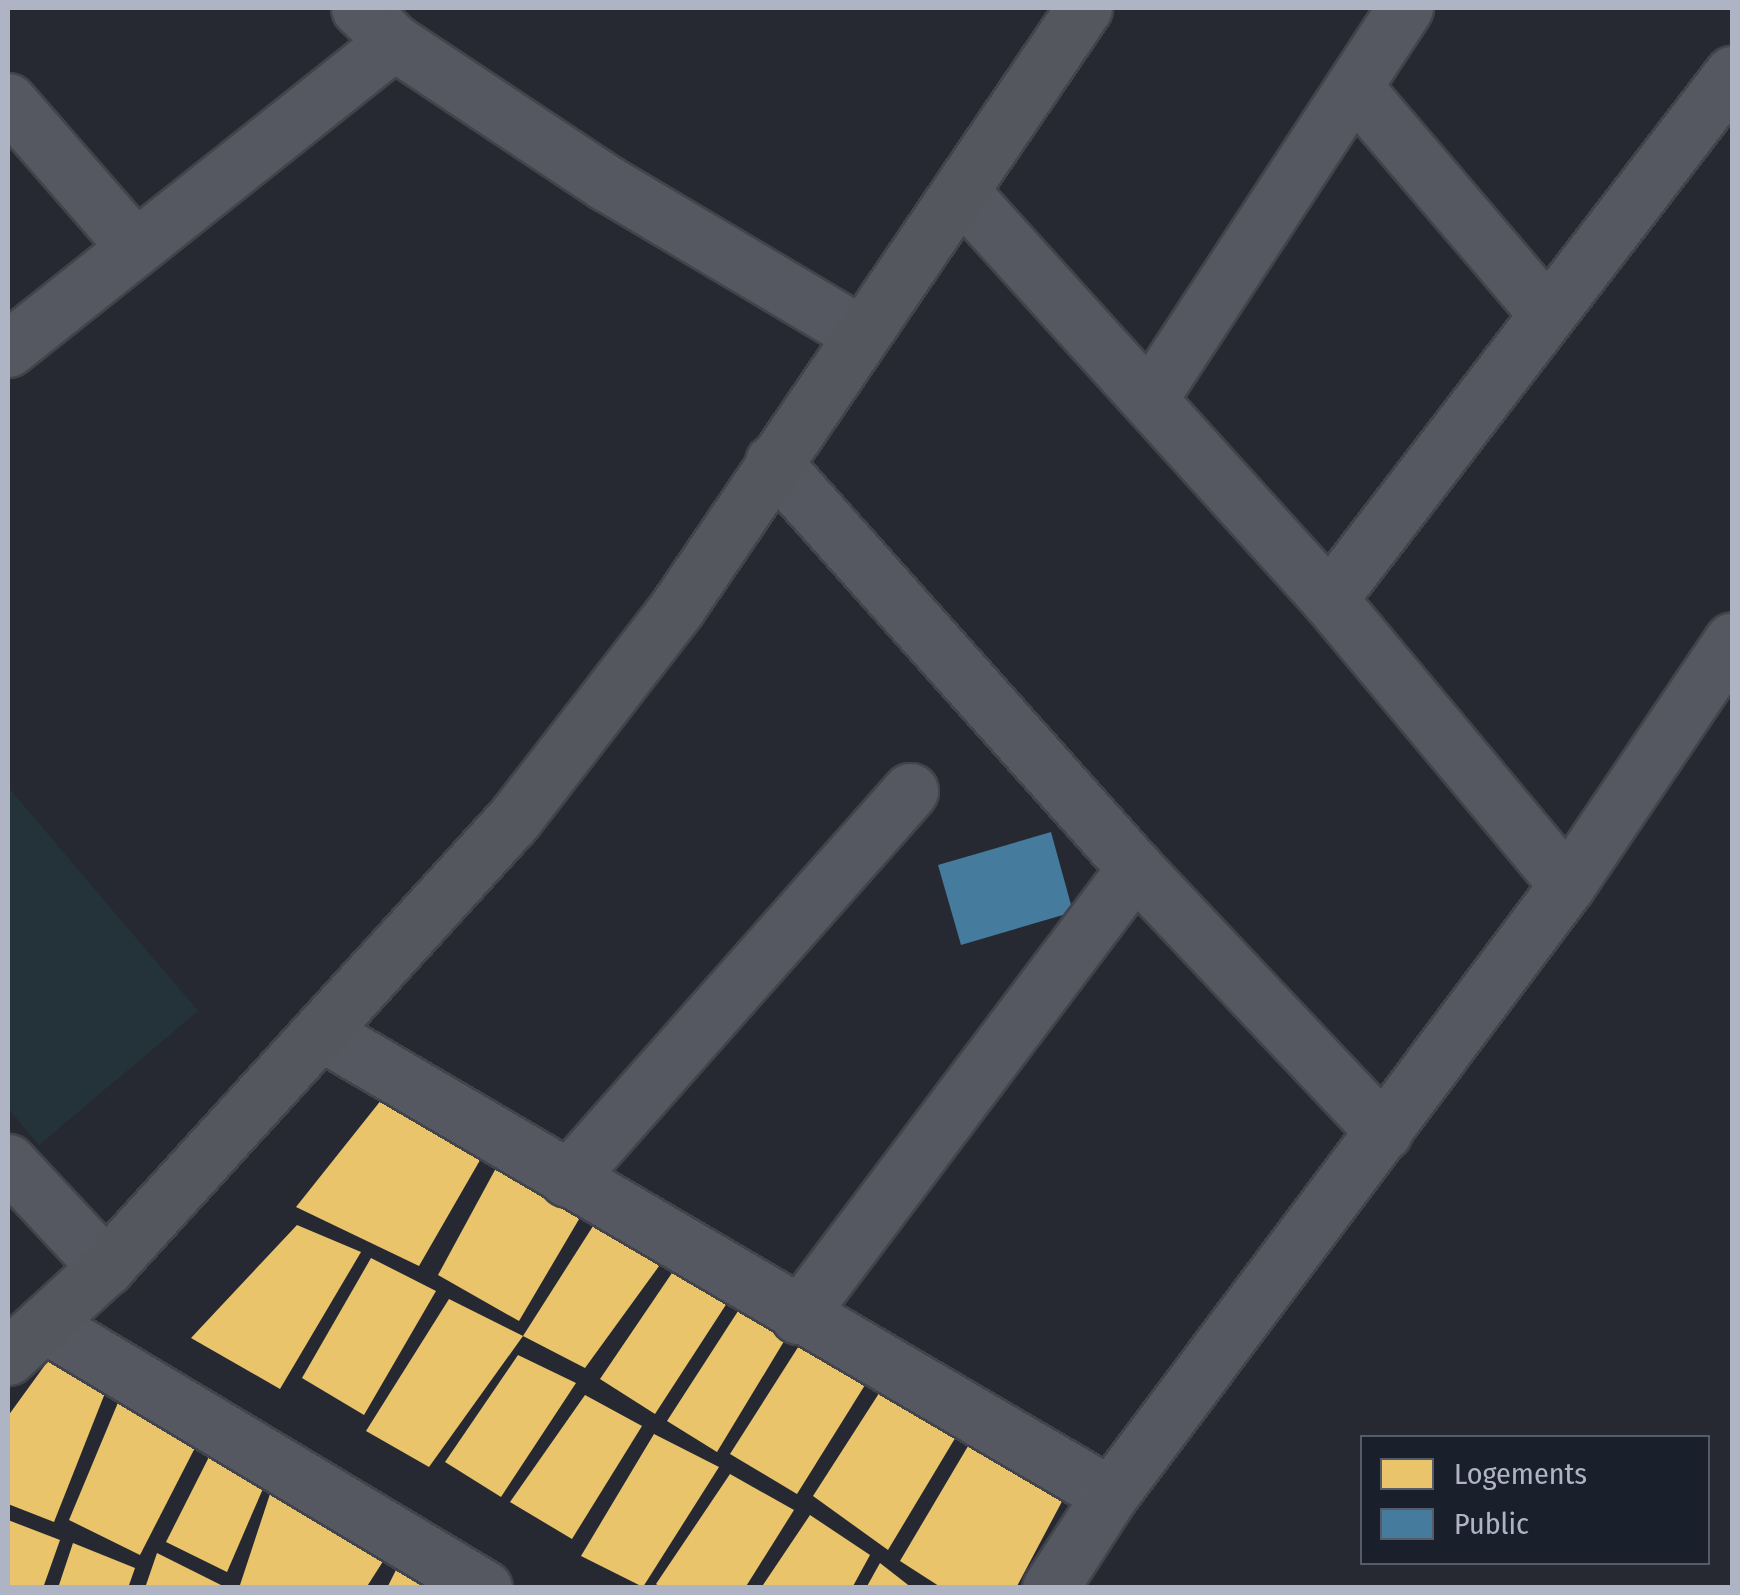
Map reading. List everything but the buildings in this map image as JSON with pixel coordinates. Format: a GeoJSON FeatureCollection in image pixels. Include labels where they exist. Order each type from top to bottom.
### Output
{"type":"FeatureCollection","features":[{"type":"Feature","properties":{"kind":"street"},"geometry":{"type":"LineString","coordinates":[[484,1588],[26,1341],[106,1267],[514,819],[677,608],[1084,8]]}},
{"type":"Feature","properties":{"kind":"street"},"geometry":{"type":"LineString","coordinates":[[1151,396],[1405,8]]}},
{"type":"Feature","properties":{"kind":"street"},"geometry":{"type":"LineString","coordinates":[[8,348],[134,246],[376,25],[608,184],[862,335]]}},
{"type":"Feature","properties":{"kind":"street"},"geometry":{"type":"LineString","coordinates":[[1329,599],[1732,74]]}},
{"type":"Feature","properties":{"kind":"street"},"geometry":{"type":"LineString","coordinates":[[1354,87],[1548,314]]}},
{"type":"Feature","properties":{"kind":"street"},"geometry":{"type":"LineString","coordinates":[[8,101],[134,246]]}},
{"type":"Feature","properties":{"kind":"street"},"geometry":{"type":"LineString","coordinates":[[962,193],[1151,396],[1329,599],[1566,884]]}},
{"type":"Feature","properties":{"kind":"street"},"geometry":{"type":"LineString","coordinates":[[773,462],[1135,868],[1384,1132]]}},
{"type":"Feature","properties":{"kind":"street"},"geometry":{"type":"LineString","coordinates":[[1050,1588],[1110,1495],[1566,884],[1732,640]]}},
{"type":"Feature","properties":{"kind":"street"},"geometry":{"type":"LineString","coordinates":[[567,1179],[910,791]]}},
{"type":"Feature","properties":{"kind":"street"},"geometry":{"type":"LineString","coordinates":[[798,1316],[1135,868]]}},
{"type":"Feature","properties":{"kind":"street"},"geometry":{"type":"LineString","coordinates":[[322,1033],[798,1316],[1110,1495]]}},
{"type":"Feature","properties":{"kind":"street"},"geometry":{"type":"LineString","coordinates":[[8,1162],[106,1267]]}},
{"type":"Feature","properties":{"kind":"shaded area"},"geometry":{"type":"Polygon","coordinates":[[[8,787],[198,1011],[39,1145],[8,1108],[8,787]]]}}]}
